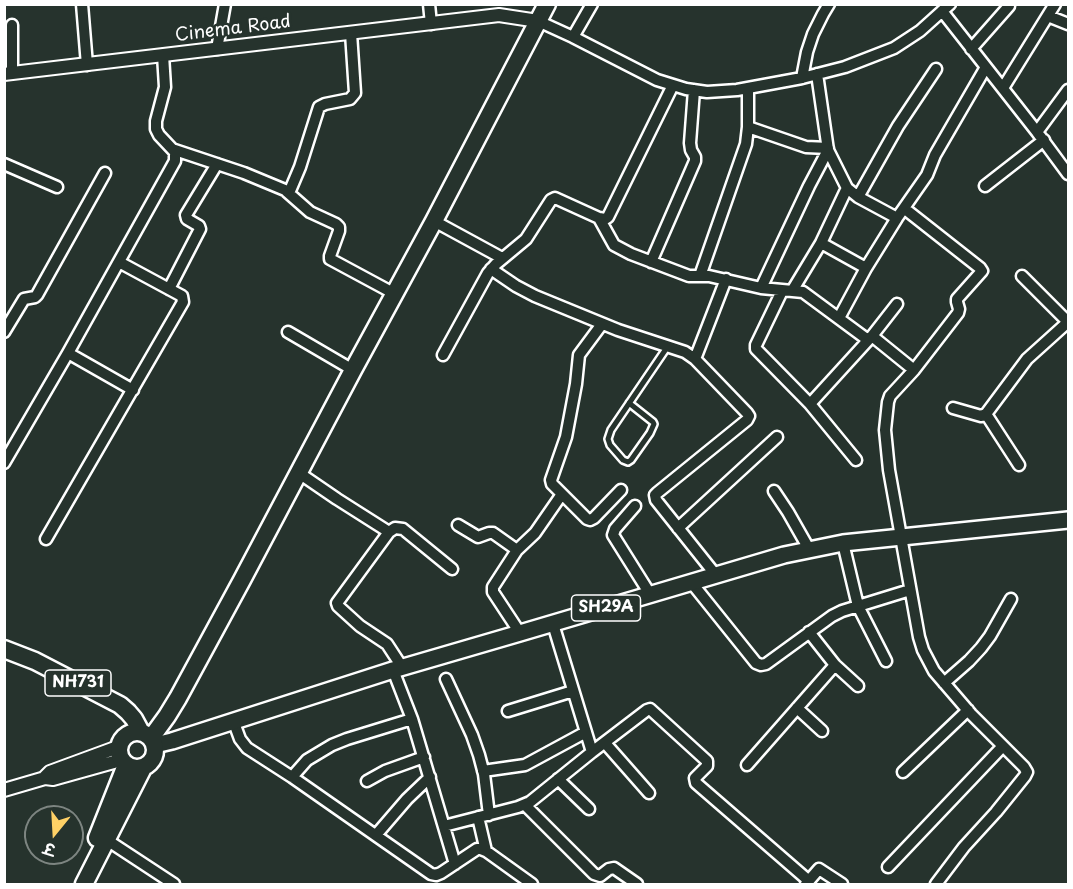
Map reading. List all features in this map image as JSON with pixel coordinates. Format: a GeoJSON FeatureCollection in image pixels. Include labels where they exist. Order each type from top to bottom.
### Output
{"type":"FeatureCollection","features":[{"type":"Feature","properties":{"kind":"highway"},"geometry":{"type":"LineString","coordinates":[[84,885],[107,840],[127,760],[121,740],[125,735],[144,737],[167,716],[178,698],[434,221],[547,4]]}},
{"type":"Feature","properties":{"kind":"highway","name":"NH731"},"geometry":{"type":"LineString","coordinates":[[4,649],[35,661],[120,705],[134,719],[144,737]]}},
{"type":"Feature","properties":{"kind":"highway","name":"NH731"},"geometry":{"type":"LineString","coordinates":[[4,654],[101,705],[144,737]]}},
{"type":"Feature","properties":{"kind":"highway"},"geometry":{"type":"LineString","coordinates":[[127,760],[148,765],[154,756],[144,737]]}},
{"type":"Feature","properties":{"kind":"highway"},"geometry":{"type":"LineString","coordinates":[[74,885],[99,835],[127,760]]}},
{"type":"Feature","properties":{"kind":"main road","name":"SH29A"},"geometry":{"type":"LineString","coordinates":[[144,737],[172,741],[398,668],[553,624],[715,574],[809,549],[843,543],[1068,520]]}},
{"type":"Feature","properties":{"kind":"street"},"geometry":{"type":"LineString","coordinates":[[82,4],[87,64]]}},
{"type":"Feature","properties":{"kind":"street"},"geometry":{"type":"LineString","coordinates":[[218,49],[225,4]]}},
{"type":"Feature","properties":{"kind":"street"},"geometry":{"type":"LineString","coordinates":[[429,4],[431,24]]}},
{"type":"Feature","properties":{"kind":"street"},"geometry":{"type":"LineString","coordinates":[[573,37],[592,4]]}},
{"type":"Feature","properties":{"kind":"street"},"geometry":{"type":"LineString","coordinates":[[802,78],[813,34],[829,4]]}},
{"type":"Feature","properties":{"kind":"street"},"geometry":{"type":"LineString","coordinates":[[1003,88],[1055,4]]}},
{"type":"Feature","properties":{"kind":"street"},"geometry":{"type":"LineString","coordinates":[[971,49],[1009,6]]}},
{"type":"Feature","properties":{"kind":"street"},"geometry":{"type":"LineString","coordinates":[[538,21],[657,80],[707,92],[737,90],[802,78],[845,67],[894,48],[920,31],[945,7],[971,49],[1067,167]]}},
{"type":"Feature","properties":{"kind":"street","name":"Cinema Road"},"geometry":{"type":"LineString","coordinates":[[8,74],[499,15],[538,21]]}},
{"type":"Feature","properties":{"kind":"street"},"geometry":{"type":"LineString","coordinates":[[1048,16],[1068,24]]}},
{"type":"Feature","properties":{"kind":"street"},"geometry":{"type":"LineString","coordinates":[[8,74],[12,25]]}},
{"type":"Feature","properties":{"kind":"street"},"geometry":{"type":"LineString","coordinates":[[289,192],[300,167],[320,106],[350,99],[355,93],[351,33]]}},
{"type":"Feature","properties":{"kind":"street"},"geometry":{"type":"LineString","coordinates":[[4,463],[174,165],[176,155],[157,132],[156,125],[165,90],[163,56]]}},
{"type":"Feature","properties":{"kind":"street"},"geometry":{"type":"LineString","coordinates":[[839,318],[866,268],[927,175],[934,155],[986,67]]}},
{"type":"Feature","properties":{"kind":"street"},"geometry":{"type":"LineString","coordinates":[[858,197],[898,126],[936,69]]}},
{"type":"Feature","properties":{"kind":"street"},"geometry":{"type":"LineString","coordinates":[[817,74],[828,149],[847,188],[858,197],[901,214],[982,271],[957,299],[958,313],[914,370],[890,396],[885,423],[889,470],[923,650],[934,671],[968,710],[1026,769],[1025,776],[964,847],[936,885]]}},
{"type":"Feature","properties":{"kind":"street"},"geometry":{"type":"LineString","coordinates":[[443,355],[485,277],[502,258],[526,239],[552,199],[555,198],[599,218],[605,219],[610,214],[673,85]]}},
{"type":"Feature","properties":{"kind":"street"},"geometry":{"type":"LineString","coordinates":[[700,276],[748,136],[748,88]]}},
{"type":"Feature","properties":{"kind":"street"},"geometry":{"type":"LineString","coordinates":[[651,262],[695,161],[690,143],[694,90]]}},
{"type":"Feature","properties":{"kind":"street"},"geometry":{"type":"LineString","coordinates":[[985,186],[1041,136],[1068,90]]}},
{"type":"Feature","properties":{"kind":"street"},"geometry":{"type":"LineString","coordinates":[[748,127],[806,147],[828,149]]}},
{"type":"Feature","properties":{"kind":"street"},"geometry":{"type":"LineString","coordinates":[[172,149],[244,173],[289,192],[310,212],[339,227],[330,259],[394,294]]}},
{"type":"Feature","properties":{"kind":"street"},"geometry":{"type":"LineString","coordinates":[[761,288],[828,149]]}},
{"type":"Feature","properties":{"kind":"street"},"geometry":{"type":"LineString","coordinates":[[4,164],[57,187]]}},
{"type":"Feature","properties":{"kind":"street"},"geometry":{"type":"LineString","coordinates":[[169,289],[200,229],[187,219],[186,215],[217,164]]}},
{"type":"Feature","properties":{"kind":"street"},"geometry":{"type":"LineString","coordinates":[[4,332],[24,298],[37,295],[105,173]]}},
{"type":"Feature","properties":{"kind":"street"},"geometry":{"type":"LineString","coordinates":[[847,188],[821,243],[787,291],[756,345],[756,349],[810,404],[856,460]]}},
{"type":"Feature","properties":{"kind":"street"},"geometry":{"type":"LineString","coordinates":[[599,218],[614,245],[682,274],[726,279],[761,288],[800,291],[914,370]]}},
{"type":"Feature","properties":{"kind":"street"},"geometry":{"type":"LineString","coordinates":[[434,221],[502,258]]}},
{"type":"Feature","properties":{"kind":"street"},"geometry":{"type":"LineString","coordinates":[[821,243],[866,268]]}},
{"type":"Feature","properties":{"kind":"street"},"geometry":{"type":"LineString","coordinates":[[46,540],[183,302],[182,296],[119,262]]}},
{"type":"Feature","properties":{"kind":"street"},"geometry":{"type":"LineString","coordinates":[[491,269],[526,292],[602,324],[685,352],[695,359],[747,413],[749,416],[747,420],[655,494],[656,500],[715,574]]}},
{"type":"Feature","properties":{"kind":"street"},"geometry":{"type":"LineString","coordinates":[[952,408],[981,416],[986,414],[1027,359],[1068,322],[1022,276]]}},
{"type":"Feature","properties":{"kind":"street"},"geometry":{"type":"LineString","coordinates":[[695,359],[726,279]]}},
{"type":"Feature","properties":{"kind":"street"},"geometry":{"type":"LineString","coordinates":[[810,404],[870,338],[897,304]]}},
{"type":"Feature","properties":{"kind":"street"},"geometry":{"type":"LineString","coordinates":[[602,324],[578,357],[576,384],[566,437],[551,480],[552,484],[586,519],[590,520],[621,490]]}},
{"type":"Feature","properties":{"kind":"street"},"geometry":{"type":"LineString","coordinates":[[288,332],[353,370]]}},
{"type":"Feature","properties":{"kind":"street"},"geometry":{"type":"LineString","coordinates":[[68,353],[133,390]]}},
{"type":"Feature","properties":{"kind":"street"},"geometry":{"type":"LineString","coordinates":[[986,414],[1019,465]]}},
{"type":"Feature","properties":{"kind":"street"},"geometry":{"type":"LineString","coordinates":[[678,528],[777,437]]}},
{"type":"Feature","properties":{"kind":"street"},"geometry":{"type":"LineString","coordinates":[[299,473],[336,500],[389,532]]}},
{"type":"Feature","properties":{"kind":"street"},"geometry":{"type":"LineString","coordinates":[[774,491],[809,549]]}},
{"type":"Feature","properties":{"kind":"street"},"geometry":{"type":"LineString","coordinates":[[520,633],[492,588],[517,549],[535,533],[562,494]]}},
{"type":"Feature","properties":{"kind":"street"},"geometry":{"type":"LineString","coordinates":[[635,506],[615,529],[613,535],[650,594]]}},
{"type":"Feature","properties":{"kind":"street"},"geometry":{"type":"LineString","coordinates":[[458,525],[478,537],[493,533],[517,549]]}},
{"type":"Feature","properties":{"kind":"street"},"geometry":{"type":"LineString","coordinates":[[452,569],[403,529],[397,527],[389,532],[337,604],[360,626],[387,644],[398,668],[455,864]]}},
{"type":"Feature","properties":{"kind":"street"},"geometry":{"type":"LineString","coordinates":[[843,543],[858,606],[886,661]]}},
{"type":"Feature","properties":{"kind":"street"},"geometry":{"type":"LineString","coordinates":[[691,582],[758,664],[764,665],[832,616],[910,590]]}},
{"type":"Feature","properties":{"kind":"street"},"geometry":{"type":"LineString","coordinates":[[944,682],[981,648],[1011,599]]}},
{"type":"Feature","properties":{"kind":"street"},"geometry":{"type":"LineString","coordinates":[[553,624],[592,752]]}},
{"type":"Feature","properties":{"kind":"street"},"geometry":{"type":"LineString","coordinates":[[809,632],[835,665],[858,686]]}},
{"type":"Feature","properties":{"kind":"street"},"geometry":{"type":"LineString","coordinates":[[747,765],[835,665]]}},
{"type":"Feature","properties":{"kind":"street"},"geometry":{"type":"LineString","coordinates":[[446,679],[472,735],[483,771],[486,850]]}},
{"type":"Feature","properties":{"kind":"street"},"geometry":{"type":"LineString","coordinates":[[508,711],[573,692]]}},
{"type":"Feature","properties":{"kind":"street"},"geometry":{"type":"LineString","coordinates":[[797,708],[822,731]]}},
{"type":"Feature","properties":{"kind":"street"},"geometry":{"type":"LineString","coordinates":[[444,826],[525,805],[650,709],[707,761],[707,766],[695,778],[696,783],[808,883],[819,869],[842,885]]}},
{"type":"Feature","properties":{"kind":"street"},"geometry":{"type":"LineString","coordinates":[[903,772],[968,710]]}},
{"type":"Feature","properties":{"kind":"street"},"geometry":{"type":"LineString","coordinates":[[292,777],[307,760],[332,746],[412,719]]}},
{"type":"Feature","properties":{"kind":"street"},"geometry":{"type":"LineString","coordinates":[[233,720],[240,740],[245,746],[434,875],[441,873],[477,849],[481,849],[486,850],[532,885]]}},
{"type":"Feature","properties":{"kind":"street"},"geometry":{"type":"LineString","coordinates":[[483,771],[525,765],[586,732]]}},
{"type":"Feature","properties":{"kind":"street"},"geometry":{"type":"LineString","coordinates":[[605,743],[649,793]]}},
{"type":"Feature","properties":{"kind":"street"},"geometry":{"type":"LineString","coordinates":[[888,867],[1003,746]]}},
{"type":"Feature","properties":{"kind":"street"},"geometry":{"type":"LineString","coordinates":[[367,781],[385,771],[424,757]]}},
{"type":"Feature","properties":{"kind":"street"},"geometry":{"type":"LineString","coordinates":[[4,790],[45,778],[53,779],[127,760]]}},
{"type":"Feature","properties":{"kind":"street"},"geometry":{"type":"LineString","coordinates":[[376,835],[407,799],[430,777]]}},
{"type":"Feature","properties":{"kind":"street"},"geometry":{"type":"LineString","coordinates":[[558,779],[590,809]]}},
{"type":"Feature","properties":{"kind":"street"},"geometry":{"type":"LineString","coordinates":[[525,805],[594,874],[600,876],[609,868],[614,868],[637,885]]}},
{"type":"Feature","properties":{"kind":"street"},"geometry":{"type":"LineString","coordinates":[[107,840],[174,885]]}},
{"type":"Feature","properties":{"kind":"lane"},"geometry":{"type":"LineString","coordinates":[[629,403],[654,424],[628,462],[623,460],[610,445],[608,439],[611,430],[629,403],[668,346]]}}]}
